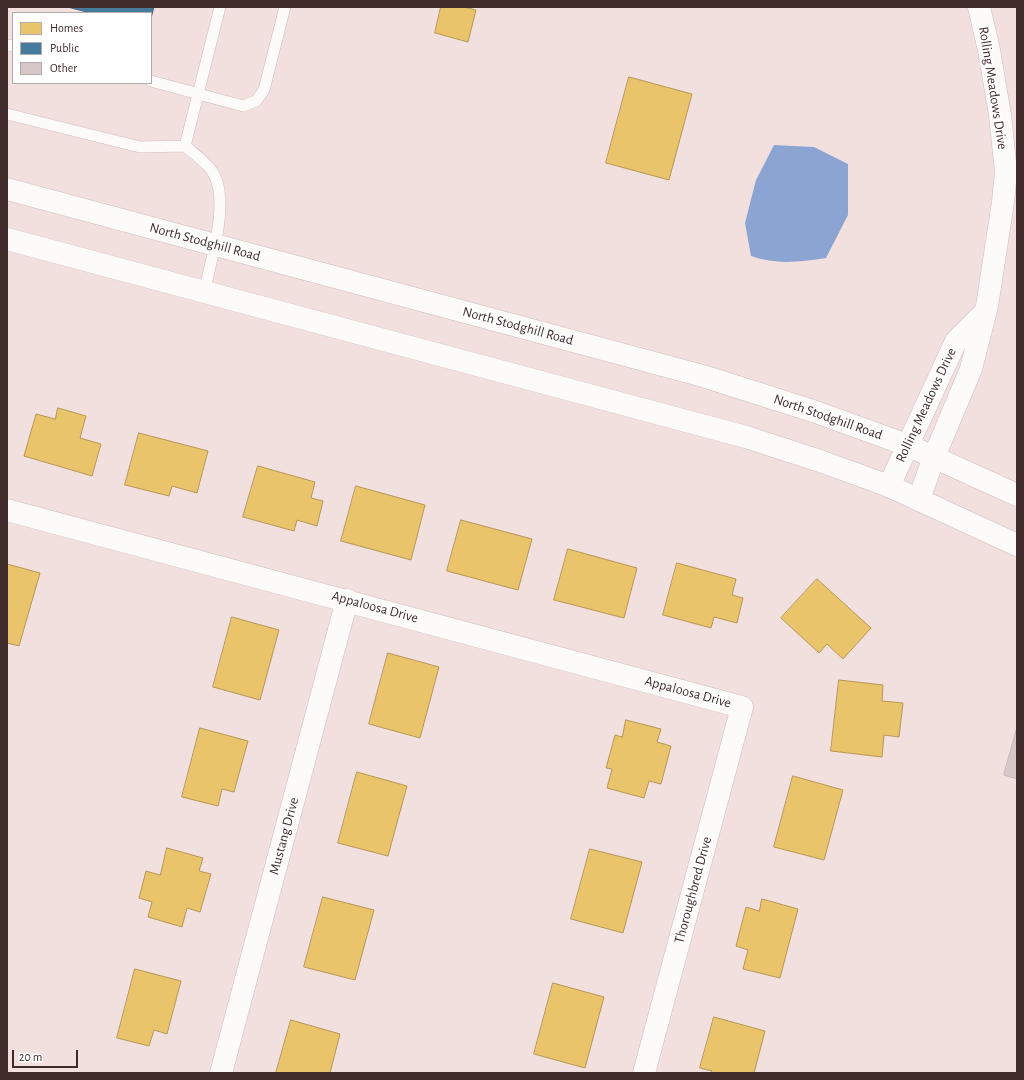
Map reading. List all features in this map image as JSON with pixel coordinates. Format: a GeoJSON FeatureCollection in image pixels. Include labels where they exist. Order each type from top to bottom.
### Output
{"type":"FeatureCollection","features":[{"type":"Feature","properties":{"kind":"street","name":"Rolling Meadows Drive"},"geometry":{"type":"LineString","coordinates":[[919,499],[934,457],[971,369],[986,311],[1004,202],[1006,172],[1000,115],[990,50],[979,7]]}},
{"type":"Feature","properties":{"kind":"street","name":"North Stodghill Road"},"geometry":{"type":"LineString","coordinates":[[7,189],[703,376],[816,412],[907,445],[1017,495]]}},
{"type":"Feature","properties":{"kind":"street"},"geometry":{"type":"LineString","coordinates":[[7,239],[746,437],[820,461],[889,486],[1017,545]]}},
{"type":"Feature","properties":{"kind":"street","name":"Rolling Meadows Drive"},"geometry":{"type":"LineString","coordinates":[[889,486],[956,341],[986,311]]}},
{"type":"Feature","properties":{"kind":"street","name":"Appaloosa Drive"},"geometry":{"type":"LineString","coordinates":[[7,510],[742,706]]}},
{"type":"Feature","properties":{"kind":"street","name":"Mustang Drive"},"geometry":{"type":"LineString","coordinates":[[221,1073],[347,600]]}},
{"type":"Feature","properties":{"kind":"street","name":"Thoroughbred Drive"},"geometry":{"type":"LineString","coordinates":[[644,1073],[742,706]]}},
{"type":"Feature","properties":{"kind":"lane"},"geometry":{"type":"LineString","coordinates":[[185,146],[220,7]]}},
{"type":"Feature","properties":{"kind":"lane"},"geometry":{"type":"LineString","coordinates":[[152,81],[243,106],[256,100],[264,90],[285,7]]}},
{"type":"Feature","properties":{"kind":"lane"},"geometry":{"type":"LineString","coordinates":[[7,114],[140,147],[185,146],[212,171],[220,192],[220,212],[204,292]]}},
{"type":"Feature","properties":{"kind":"water"},"geometry":{"type":"Polygon","coordinates":[[[774,145],[814,147],[848,164],[848,215],[826,258],[779,262],[751,256],[745,223],[756,180],[774,145]]]}},
{"type":"Feature","properties":{"kind":"building: Homes"},"geometry":{"type":"Polygon","coordinates":[[[441,7],[464,7],[476,10],[468,42],[435,33],[441,7]]]}},
{"type":"Feature","properties":{"kind":"building: Homes"},"geometry":{"type":"Polygon","coordinates":[[[629,77],[692,94],[669,180],[606,163],[629,77]]]}},
{"type":"Feature","properties":{"kind":"building: Homes"},"geometry":{"type":"Polygon","coordinates":[[[58,408],[86,416],[80,438],[101,444],[92,476],[24,456],[36,414],[55,419],[58,408]]]}},
{"type":"Feature","properties":{"kind":"building: Homes"},"geometry":{"type":"Polygon","coordinates":[[[139,433],[208,451],[197,493],[172,486],[169,496],[125,485],[139,433]]]}},
{"type":"Feature","properties":{"kind":"building: Homes"},"geometry":{"type":"Polygon","coordinates":[[[258,466],[315,482],[311,498],[323,501],[317,526],[297,520],[294,531],[243,517],[258,466]]]}},
{"type":"Feature","properties":{"kind":"building: Homes"},"geometry":{"type":"Polygon","coordinates":[[[356,486],[425,505],[411,560],[341,541],[356,486]]]}},
{"type":"Feature","properties":{"kind":"building: Homes"},"geometry":{"type":"Polygon","coordinates":[[[461,520],[532,539],[518,590],[447,571],[461,520]]]}},
{"type":"Feature","properties":{"kind":"building: Homes"},"geometry":{"type":"Polygon","coordinates":[[[568,549],[637,568],[624,618],[554,600],[568,549]]]}},
{"type":"Feature","properties":{"kind":"building: Homes"},"geometry":{"type":"Polygon","coordinates":[[[677,563],[736,579],[732,595],[743,598],[737,623],[714,617],[711,628],[663,615],[677,563]]]}},
{"type":"Feature","properties":{"kind":"building: Homes"},"geometry":{"type":"Polygon","coordinates":[[[7,564],[40,573],[19,646],[7,643],[7,564]]]}},
{"type":"Feature","properties":{"kind":"building: Homes"},"geometry":{"type":"Polygon","coordinates":[[[817,579],[871,628],[843,659],[827,644],[819,653],[781,618],[817,579]]]}},
{"type":"Feature","properties":{"kind":"building: Homes"},"geometry":{"type":"Polygon","coordinates":[[[232,617],[279,630],[260,700],[213,687],[232,617]]]}},
{"type":"Feature","properties":{"kind":"building: Homes"},"geometry":{"type":"Polygon","coordinates":[[[388,653],[439,667],[420,738],[369,724],[388,653]]]}},
{"type":"Feature","properties":{"kind":"building: Homes"},"geometry":{"type":"Polygon","coordinates":[[[839,680],[883,685],[882,701],[903,703],[899,737],[884,735],[882,757],[831,751],[839,680]]]}},
{"type":"Feature","properties":{"kind":"building: Homes"},"geometry":{"type":"Polygon","coordinates":[[[626,720],[661,729],[657,742],[671,746],[661,784],[649,781],[644,798],[607,788],[612,769],[606,768],[615,735],[622,737],[626,720]]]}},
{"type":"Feature","properties":{"kind":"building: Homes"},"geometry":{"type":"Polygon","coordinates":[[[200,728],[248,741],[234,792],[222,789],[218,806],[182,797],[200,728]]]}},
{"type":"Feature","properties":{"kind":"building: Homes"},"geometry":{"type":"Polygon","coordinates":[[[357,772],[407,786],[388,856],[338,843],[357,772]]]}},
{"type":"Feature","properties":{"kind":"building: Homes"},"geometry":{"type":"Polygon","coordinates":[[[793,776],[843,790],[824,860],[774,847],[793,776]]]}},
{"type":"Feature","properties":{"kind":"building: Homes"},"geometry":{"type":"Polygon","coordinates":[[[167,848],[203,858],[199,871],[211,874],[200,912],[187,908],[182,927],[148,917],[152,902],[139,898],[146,871],[160,875],[167,848]]]}},
{"type":"Feature","properties":{"kind":"building: Homes"},"geometry":{"type":"Polygon","coordinates":[[[590,849],[642,862],[623,933],[571,919],[590,849]]]}},
{"type":"Feature","properties":{"kind":"building: Homes"},"geometry":{"type":"Polygon","coordinates":[[[323,897],[374,910],[355,980],[304,967],[323,897]]]}},
{"type":"Feature","properties":{"kind":"building: Homes"},"geometry":{"type":"Polygon","coordinates":[[[762,899],[798,909],[780,978],[743,969],[748,950],[736,946],[746,907],[759,911],[762,899]]]}},
{"type":"Feature","properties":{"kind":"building: Homes"},"geometry":{"type":"Polygon","coordinates":[[[135,969],[181,981],[167,1034],[154,1030],[149,1046],[117,1038],[135,969]]]}},
{"type":"Feature","properties":{"kind":"building: Homes"},"geometry":{"type":"Polygon","coordinates":[[[553,983],[604,997],[585,1068],[534,1054],[553,983]]]}},
{"type":"Feature","properties":{"kind":"building: Homes"},"geometry":{"type":"Polygon","coordinates":[[[714,1017],[765,1031],[754,1073],[711,1073],[712,1071],[700,1068],[714,1017]]]}},
{"type":"Feature","properties":{"kind":"building: Homes"},"geometry":{"type":"Polygon","coordinates":[[[291,1020],[340,1034],[330,1073],[276,1073],[291,1020]]]}},
{"type":"Feature","properties":{"kind":"building: Public"},"geometry":{"type":"Polygon","coordinates":[[[68,7],[154,7],[152,14],[152,12],[87,12],[68,7]]]}},
{"type":"Feature","properties":{"kind":"building: Other"},"geometry":{"type":"Polygon","coordinates":[[[1017,727],[1017,779],[1004,775],[1017,727]]]}}]}
